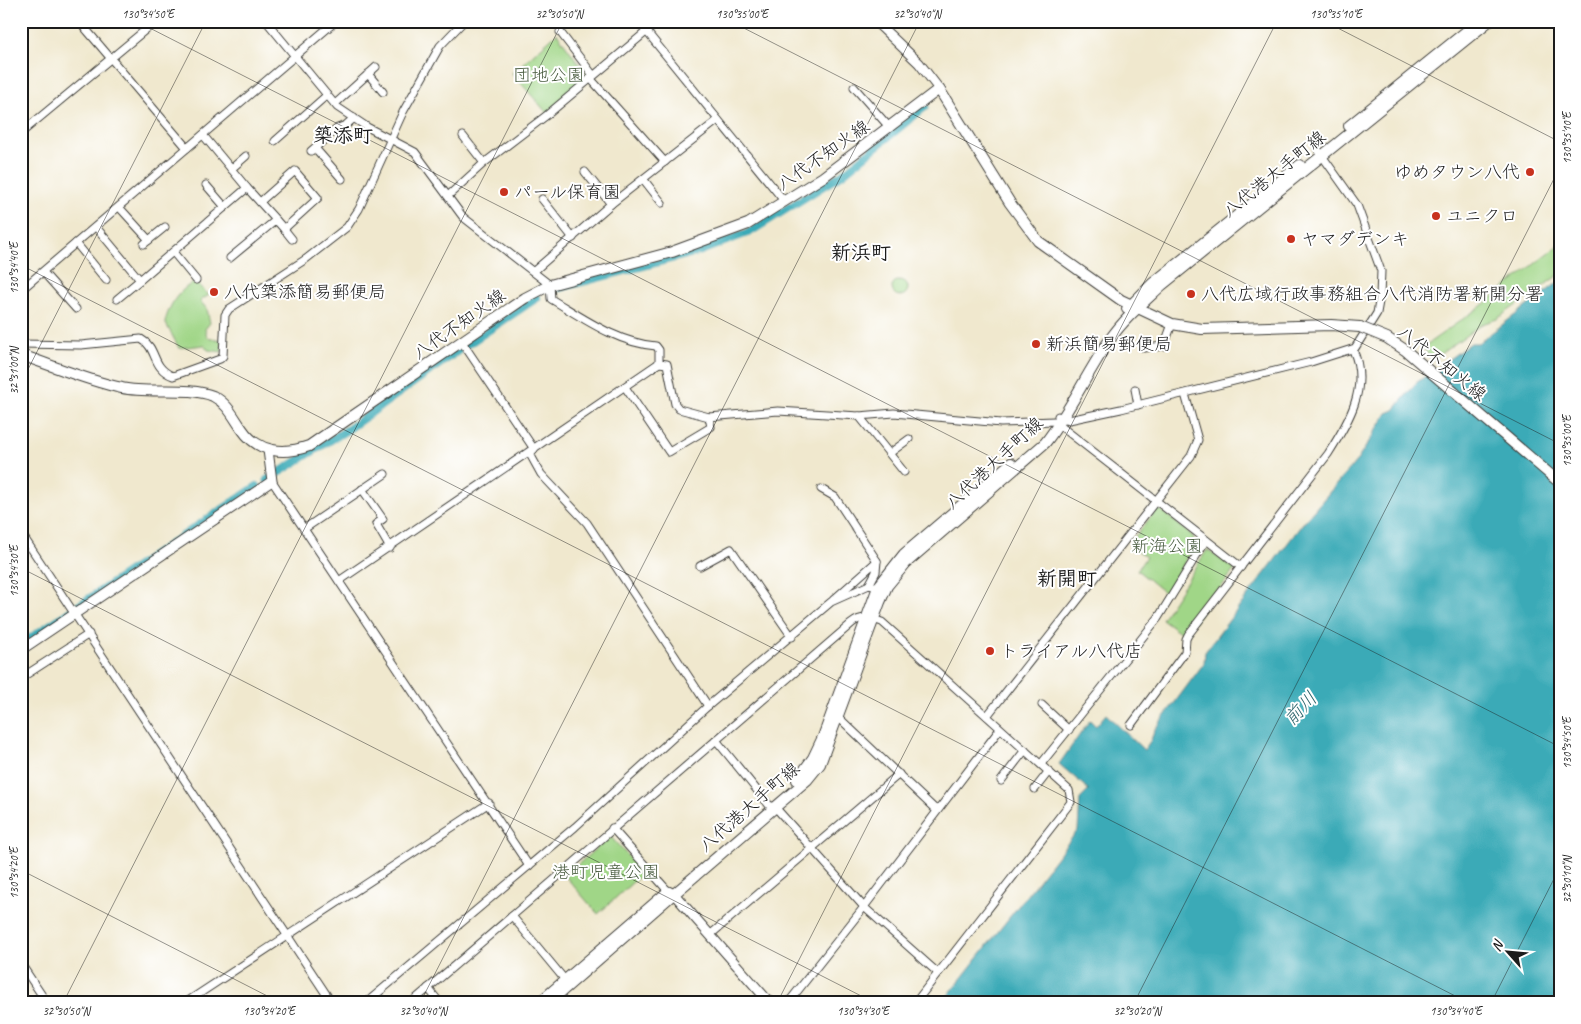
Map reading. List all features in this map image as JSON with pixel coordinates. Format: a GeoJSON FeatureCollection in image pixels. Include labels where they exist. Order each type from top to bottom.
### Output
{"type":"FeatureCollection","features":[{"type":"Feature","properties":{"kind":"main road","name":"八代港大手町線"},"geometry":{"type":"LineString","coordinates":[[1320,153],[1479,21]]}},
{"type":"Feature","properties":{"kind":"main road","name":"八代港大手町線"},"geometry":{"type":"LineString","coordinates":[[671,892],[772,806],[807,780],[820,764],[835,714],[869,618],[887,586],[897,572],[1045,443],[1104,336],[1133,307],[1152,284],[1489,21]]}},
{"type":"Feature","properties":{"kind":"main road","name":"八代不知火線"},"geometry":{"type":"LineString","coordinates":[[268,450],[284,452],[309,446],[525,298],[550,285],[680,249],[748,224],[785,202],[890,128],[939,89],[1010,203],[1038,241],[1133,307],[1172,324],[1202,329],[1331,325],[1360,327],[1387,338],[1405,350],[1560,483]]}},
{"type":"Feature","properties":{"kind":"main road"},"geometry":{"type":"LineString","coordinates":[[21,355],[123,389],[211,395],[228,408],[248,438],[268,450]]}},
{"type":"Feature","properties":{"kind":"main road","name":"八代港大手町線"},"geometry":{"type":"LineString","coordinates":[[869,618],[874,586],[904,554],[1040,439],[1059,420]]}},
{"type":"Feature","properties":{"kind":"street"},"geometry":{"type":"LineString","coordinates":[[79,21],[187,148]]}},
{"type":"Feature","properties":{"kind":"street"},"geometry":{"type":"LineString","coordinates":[[21,133],[112,60],[156,21]]}},
{"type":"Feature","properties":{"kind":"street"},"geometry":{"type":"LineString","coordinates":[[266,21],[334,104],[354,118],[415,152],[463,217],[550,285],[551,299],[589,322],[643,345],[656,346],[659,350],[659,363]]}},
{"type":"Feature","properties":{"kind":"street"},"geometry":{"type":"LineString","coordinates":[[21,290],[336,21]]}},
{"type":"Feature","properties":{"kind":"street"},"geometry":{"type":"LineString","coordinates":[[21,344],[81,345],[141,339],[148,342],[158,367],[174,376],[220,359],[223,356],[225,315],[230,309],[306,259],[347,227],[359,209],[403,112],[440,46],[464,21]]}},
{"type":"Feature","properties":{"kind":"street"},"geometry":{"type":"LineString","coordinates":[[638,21],[785,202]]}},
{"type":"Feature","properties":{"kind":"street"},"geometry":{"type":"LineString","coordinates":[[448,196],[484,163],[547,115],[659,21]]}},
{"type":"Feature","properties":{"kind":"street"},"geometry":{"type":"LineString","coordinates":[[875,21],[919,63],[939,89]]}},
{"type":"Feature","properties":{"kind":"street"},"geometry":{"type":"LineString","coordinates":[[560,32],[591,77],[665,162]]}},
{"type":"Feature","properties":{"kind":"street"},"geometry":{"type":"LineString","coordinates":[[334,104],[376,68]]}},
{"type":"Feature","properties":{"kind":"street"},"geometry":{"type":"LineString","coordinates":[[368,74],[383,92]]}},
{"type":"Feature","properties":{"kind":"street"},"geometry":{"type":"LineString","coordinates":[[854,87],[890,128]]}},
{"type":"Feature","properties":{"kind":"street"},"geometry":{"type":"LineString","coordinates":[[275,141],[328,95]]}},
{"type":"Feature","properties":{"kind":"street"},"geometry":{"type":"LineString","coordinates":[[342,178],[313,150],[338,128],[346,125],[354,118]]}},
{"type":"Feature","properties":{"kind":"street"},"geometry":{"type":"LineString","coordinates":[[534,271],[611,204],[718,120]]}},
{"type":"Feature","properties":{"kind":"street"},"geometry":{"type":"LineString","coordinates":[[202,136],[292,239]]}},
{"type":"Feature","properties":{"kind":"street"},"geometry":{"type":"LineString","coordinates":[[463,136],[484,163]]}},
{"type":"Feature","properties":{"kind":"street"},"geometry":{"type":"LineString","coordinates":[[339,581],[659,363],[667,364],[675,404],[679,409],[710,417],[778,411],[859,416],[894,413],[1001,423],[1069,420],[1184,394],[1352,350],[1377,313],[1381,271],[1357,205],[1320,153]]}},
{"type":"Feature","properties":{"kind":"street"},"geometry":{"type":"LineString","coordinates":[[231,168],[246,156]]}},
{"type":"Feature","properties":{"kind":"street"},"geometry":{"type":"LineString","coordinates":[[260,202],[295,171],[318,198],[284,229]]}},
{"type":"Feature","properties":{"kind":"street"},"geometry":{"type":"LineString","coordinates":[[585,172],[611,204]]}},
{"type":"Feature","properties":{"kind":"street"},"geometry":{"type":"LineString","coordinates":[[644,180],[662,203]]}},
{"type":"Feature","properties":{"kind":"street"},"geometry":{"type":"LineString","coordinates":[[206,185],[225,208]]}},
{"type":"Feature","properties":{"kind":"street"},"geometry":{"type":"LineString","coordinates":[[117,299],[248,188]]}},
{"type":"Feature","properties":{"kind":"street"},"geometry":{"type":"LineString","coordinates":[[542,199],[573,238]]}},
{"type":"Feature","properties":{"kind":"street"},"geometry":{"type":"LineString","coordinates":[[119,207],[146,242],[165,228]]}},
{"type":"Feature","properties":{"kind":"street"},"geometry":{"type":"LineString","coordinates":[[230,258],[276,220]]}},
{"type":"Feature","properties":{"kind":"street"},"geometry":{"type":"LineString","coordinates":[[96,227],[140,280]]}},
{"type":"Feature","properties":{"kind":"street"},"geometry":{"type":"LineString","coordinates":[[76,243],[106,280]]}},
{"type":"Feature","properties":{"kind":"street"},"geometry":{"type":"LineString","coordinates":[[173,252],[196,280]]}},
{"type":"Feature","properties":{"kind":"street"},"geometry":{"type":"LineString","coordinates":[[43,272],[76,309]]}},
{"type":"Feature","properties":{"kind":"street"},"geometry":{"type":"LineString","coordinates":[[1144,348],[1164,346],[1172,324]]}},
{"type":"Feature","properties":{"kind":"street"},"geometry":{"type":"LineString","coordinates":[[462,342],[534,449]]}},
{"type":"Feature","properties":{"kind":"street"},"geometry":{"type":"LineString","coordinates":[[1130,724],[1185,652],[1188,635],[1328,454],[1346,427],[1355,406],[1359,382],[1356,358],[1352,350]]}},
{"type":"Feature","properties":{"kind":"street"},"geometry":{"type":"LineString","coordinates":[[625,387],[669,452],[710,426],[710,417]]}},
{"type":"Feature","properties":{"kind":"street"},"geometry":{"type":"LineString","coordinates":[[1135,389],[1138,405]]}},
{"type":"Feature","properties":{"kind":"street"},"geometry":{"type":"LineString","coordinates":[[987,716],[1157,501],[1196,448],[1198,440],[1184,394]]}},
{"type":"Feature","properties":{"kind":"street"},"geometry":{"type":"LineString","coordinates":[[859,416],[890,452],[904,472]]}},
{"type":"Feature","properties":{"kind":"street"},"geometry":{"type":"LineString","coordinates":[[1059,420],[1241,567]]}},
{"type":"Feature","properties":{"kind":"street"},"geometry":{"type":"LineString","coordinates":[[890,452],[909,439]]}},
{"type":"Feature","properties":{"kind":"street"},"geometry":{"type":"LineString","coordinates":[[534,449],[530,454],[541,474],[587,524],[708,706]]}},
{"type":"Feature","properties":{"kind":"street"},"geometry":{"type":"LineString","coordinates":[[268,450],[272,481],[489,803],[529,866]]}},
{"type":"Feature","properties":{"kind":"street"},"geometry":{"type":"LineString","coordinates":[[304,529],[385,474]]}},
{"type":"Feature","properties":{"kind":"street"},"geometry":{"type":"LineString","coordinates":[[21,650],[76,615],[272,481]]}},
{"type":"Feature","properties":{"kind":"street"},"geometry":{"type":"LineString","coordinates":[[362,489],[383,518],[376,524],[390,548]]}},
{"type":"Feature","properties":{"kind":"street"},"geometry":{"type":"LineString","coordinates":[[821,489],[835,497],[877,561],[874,586],[831,602]]}},
{"type":"Feature","properties":{"kind":"street"},"geometry":{"type":"LineString","coordinates":[[21,533],[332,1003]]}},
{"type":"Feature","properties":{"kind":"street"},"geometry":{"type":"LineString","coordinates":[[1041,764],[1158,618],[1206,540]]}},
{"type":"Feature","properties":{"kind":"street"},"geometry":{"type":"LineString","coordinates":[[700,566],[731,549],[792,637]]}},
{"type":"Feature","properties":{"kind":"street"},"geometry":{"type":"LineString","coordinates":[[366,1003],[529,866],[708,706],[792,637],[877,561]]}},
{"type":"Feature","properties":{"kind":"street"},"geometry":{"type":"LineString","coordinates":[[411,1003],[851,624],[857,619],[869,618],[882,622],[1049,771],[1069,790],[1071,802],[915,1003]]}},
{"type":"Feature","properties":{"kind":"street"},"geometry":{"type":"LineString","coordinates":[[21,678],[89,634]]}},
{"type":"Feature","properties":{"kind":"street"},"geometry":{"type":"LineString","coordinates":[[1042,706],[1070,730]]}},
{"type":"Feature","properties":{"kind":"street"},"geometry":{"type":"LineString","coordinates":[[835,714],[936,810]]}},
{"type":"Feature","properties":{"kind":"street"},"geometry":{"type":"LineString","coordinates":[[788,1003],[1000,729]]}},
{"type":"Feature","properties":{"kind":"street"},"geometry":{"type":"LineString","coordinates":[[716,740],[772,806],[864,907],[938,973]]}},
{"type":"Feature","properties":{"kind":"street"},"geometry":{"type":"LineString","coordinates":[[1001,781],[1025,750]]}},
{"type":"Feature","properties":{"kind":"street"},"geometry":{"type":"LineString","coordinates":[[1035,789],[1049,771]]}},
{"type":"Feature","properties":{"kind":"street"},"geometry":{"type":"LineString","coordinates":[[710,935],[899,774]]}},
{"type":"Feature","properties":{"kind":"street"},"geometry":{"type":"LineString","coordinates":[[185,1003],[286,934],[489,803]]}},
{"type":"Feature","properties":{"kind":"street"},"geometry":{"type":"LineString","coordinates":[[612,828],[770,1003]]}},
{"type":"Feature","properties":{"kind":"street"},"geometry":{"type":"LineString","coordinates":[[538,1003],[671,892]]}},
{"type":"Feature","properties":{"kind":"street"},"geometry":{"type":"LineString","coordinates":[[549,1003],[671,892]]}},
{"type":"Feature","properties":{"kind":"street"},"geometry":{"type":"LineString","coordinates":[[512,916],[565,980]]}},
{"type":"Feature","properties":{"kind":"street"},"geometry":{"type":"LineString","coordinates":[[21,964],[47,1003]]}},
{"type":"Feature","properties":{"kind":"street"},"geometry":{"type":"LineString","coordinates":[[428,988],[440,1003]]}},
{"type":"Feature","properties":{"kind":"green space","name":"団地公園"},"geometry":{"type":"Polygon","coordinates":[[[557,33],[587,75],[547,113],[512,73],[557,33]]]}},
{"type":"Feature","properties":{"kind":"green space"},"geometry":{"type":"Polygon","coordinates":[[[1560,244],[1560,274],[1497,319],[1482,324],[1432,360],[1423,347],[1480,307],[1560,244]]]}},
{"type":"Feature","properties":{"kind":"green space"},"geometry":{"type":"Polygon","coordinates":[[[900,280],[908,288],[900,296],[892,288],[900,280]]]}},
{"type":"Feature","properties":{"kind":"green space"},"geometry":{"type":"Polygon","coordinates":[[[195,282],[209,295],[200,301],[207,309],[210,323],[205,329],[207,337],[221,340],[222,352],[208,350],[204,345],[179,348],[165,322],[175,298],[195,282]]]}},
{"type":"Feature","properties":{"kind":"green space","name":"新海公園"},"geometry":{"type":"Polygon","coordinates":[[[1158,508],[1193,536],[1195,545],[1166,594],[1137,570],[1146,557],[1129,544],[1158,508]]]}},
{"type":"Feature","properties":{"kind":"green space"},"geometry":{"type":"Polygon","coordinates":[[[1207,550],[1235,569],[1184,635],[1162,619],[1207,550]]]}},
{"type":"Feature","properties":{"kind":"green space","name":"港町児童公園"},"geometry":{"type":"Polygon","coordinates":[[[610,836],[643,873],[598,914],[565,876],[610,836]]]}},
{"type":"Feature","properties":{"kind":"water","name":"前川"},"geometry":{"type":"Polygon","coordinates":[[[1560,281],[1560,1003],[942,1003],[1078,830],[1080,799],[1089,790],[1059,764],[1090,720],[1096,726],[1106,714],[1144,750],[1151,740],[1155,729],[1204,663],[1205,652],[1303,523],[1358,459],[1387,413],[1394,410],[1416,383],[1471,343],[1478,343],[1560,281]]]}},
{"type":"Feature","properties":{"kind":"waterway"},"geometry":{"type":"LineString","coordinates":[[560,288],[698,252],[750,232],[844,173],[925,107]]}},
{"type":"Feature","properties":{"kind":"waterway"},"geometry":{"type":"LineString","coordinates":[[467,345],[537,298]]}},
{"type":"Feature","properties":{"kind":"waterway"},"geometry":{"type":"LineString","coordinates":[[267,480],[350,428],[458,351]]}},
{"type":"Feature","properties":{"kind":"waterway"},"geometry":{"type":"LineString","coordinates":[[21,644],[257,486]]}},
{"type":"Feature","properties":{"kind":"place","name":"ゆめタウン八代"},"geometry":{"type":"Point","coordinates":[1530,172]}},
{"type":"Feature","properties":{"kind":"place","name":"パール保育園"},"geometry":{"type":"Point","coordinates":[504,192]}},
{"type":"Feature","properties":{"kind":"place","name":"ユニクロ"},"geometry":{"type":"Point","coordinates":[1436,216]}},
{"type":"Feature","properties":{"kind":"place","name":"ヤマダデンキ"},"geometry":{"type":"Point","coordinates":[1291,239]}},
{"type":"Feature","properties":{"kind":"place","name":"八代築添簡易郵便局"},"geometry":{"type":"Point","coordinates":[214,292]}},
{"type":"Feature","properties":{"kind":"place","name":"八代広域行政事務組合八代消防署新開分署"},"geometry":{"type":"Point","coordinates":[1191,294]}},
{"type":"Feature","properties":{"kind":"place","name":"新浜簡易郵便局"},"geometry":{"type":"Point","coordinates":[1036,344]}},
{"type":"Feature","properties":{"kind":"place","name":"トライアル八代店"},"geometry":{"type":"Point","coordinates":[990,651]}},
{"type":"Feature","properties":{"kind":"district","name":"築添町"},"geometry":{"type":"Point","coordinates":[343,135]}},
{"type":"Feature","properties":{"kind":"district","name":"新浜町"},"geometry":{"type":"Point","coordinates":[861,252]}},
{"type":"Feature","properties":{"kind":"district","name":"新開町"},"geometry":{"type":"Point","coordinates":[1067,578]}}]}
